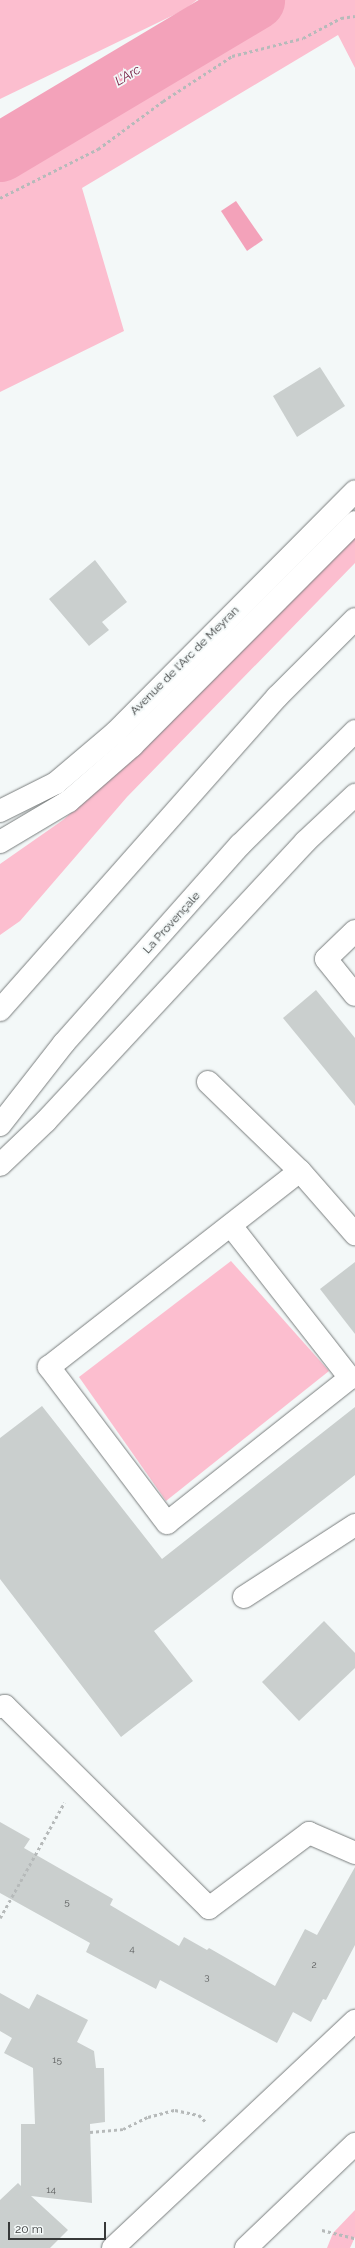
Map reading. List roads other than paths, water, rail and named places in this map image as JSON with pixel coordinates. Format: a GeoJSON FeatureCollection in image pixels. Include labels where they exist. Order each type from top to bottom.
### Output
{"type":"FeatureCollection","features":[{"type":"Feature","properties":{"kind":"main road","name":"Avenue de l'Arc de Meyran"},"geometry":{"type":"LineString","coordinates":[[0,811],[56,783],[116,732],[355,491]]}},
{"type":"Feature","properties":{"kind":"main road","name":"Avenue de l'Arc de Meyran"},"geometry":{"type":"LineString","coordinates":[[0,842],[69,801],[132,746],[355,522]]}},
{"type":"Feature","properties":{"kind":"main road"},"geometry":{"type":"LineString","coordinates":[[0,1010],[276,697],[355,619]]}},
{"type":"Feature","properties":{"kind":"main road","name":"La Provençale"},"geometry":{"type":"LineString","coordinates":[[0,1125],[64,1043],[240,846],[355,731]]}},
{"type":"Feature","properties":{"kind":"main road"},"geometry":{"type":"LineString","coordinates":[[0,1165],[46,1121],[305,842],[355,795]]}},
{"type":"Feature","properties":{"kind":"main road"},"geometry":{"type":"LineString","coordinates":[[355,931],[326,959],[355,995]]}},
{"type":"Feature","properties":{"kind":"main road"},"geometry":{"type":"LineString","coordinates":[[208,1082],[300,1171],[355,1234]]}},
{"type":"Feature","properties":{"kind":"main road"},"geometry":{"type":"LineString","coordinates":[[232,1227],[350,1378],[167,1523],[49,1367],[232,1227],[300,1171]]}},
{"type":"Feature","properties":{"kind":"main road"},"geometry":{"type":"LineString","coordinates":[[244,1597],[355,1525]]}},
{"type":"Feature","properties":{"kind":"main road"},"geometry":{"type":"LineString","coordinates":[[0,1707],[5,1706],[209,1908],[309,1833],[355,1853]]}},
{"type":"Feature","properties":{"kind":"main road"},"geometry":{"type":"LineString","coordinates":[[113,2248],[355,2021]]}},
{"type":"Feature","properties":{"kind":"main road"},"geometry":{"type":"LineString","coordinates":[[253,2246],[355,2144]]}},
{"type":"Feature","properties":{"kind":"waterway","name":"L'Arc"},"geometry":{"type":"LineString","coordinates":[[0,152],[255,0]]}}]}
